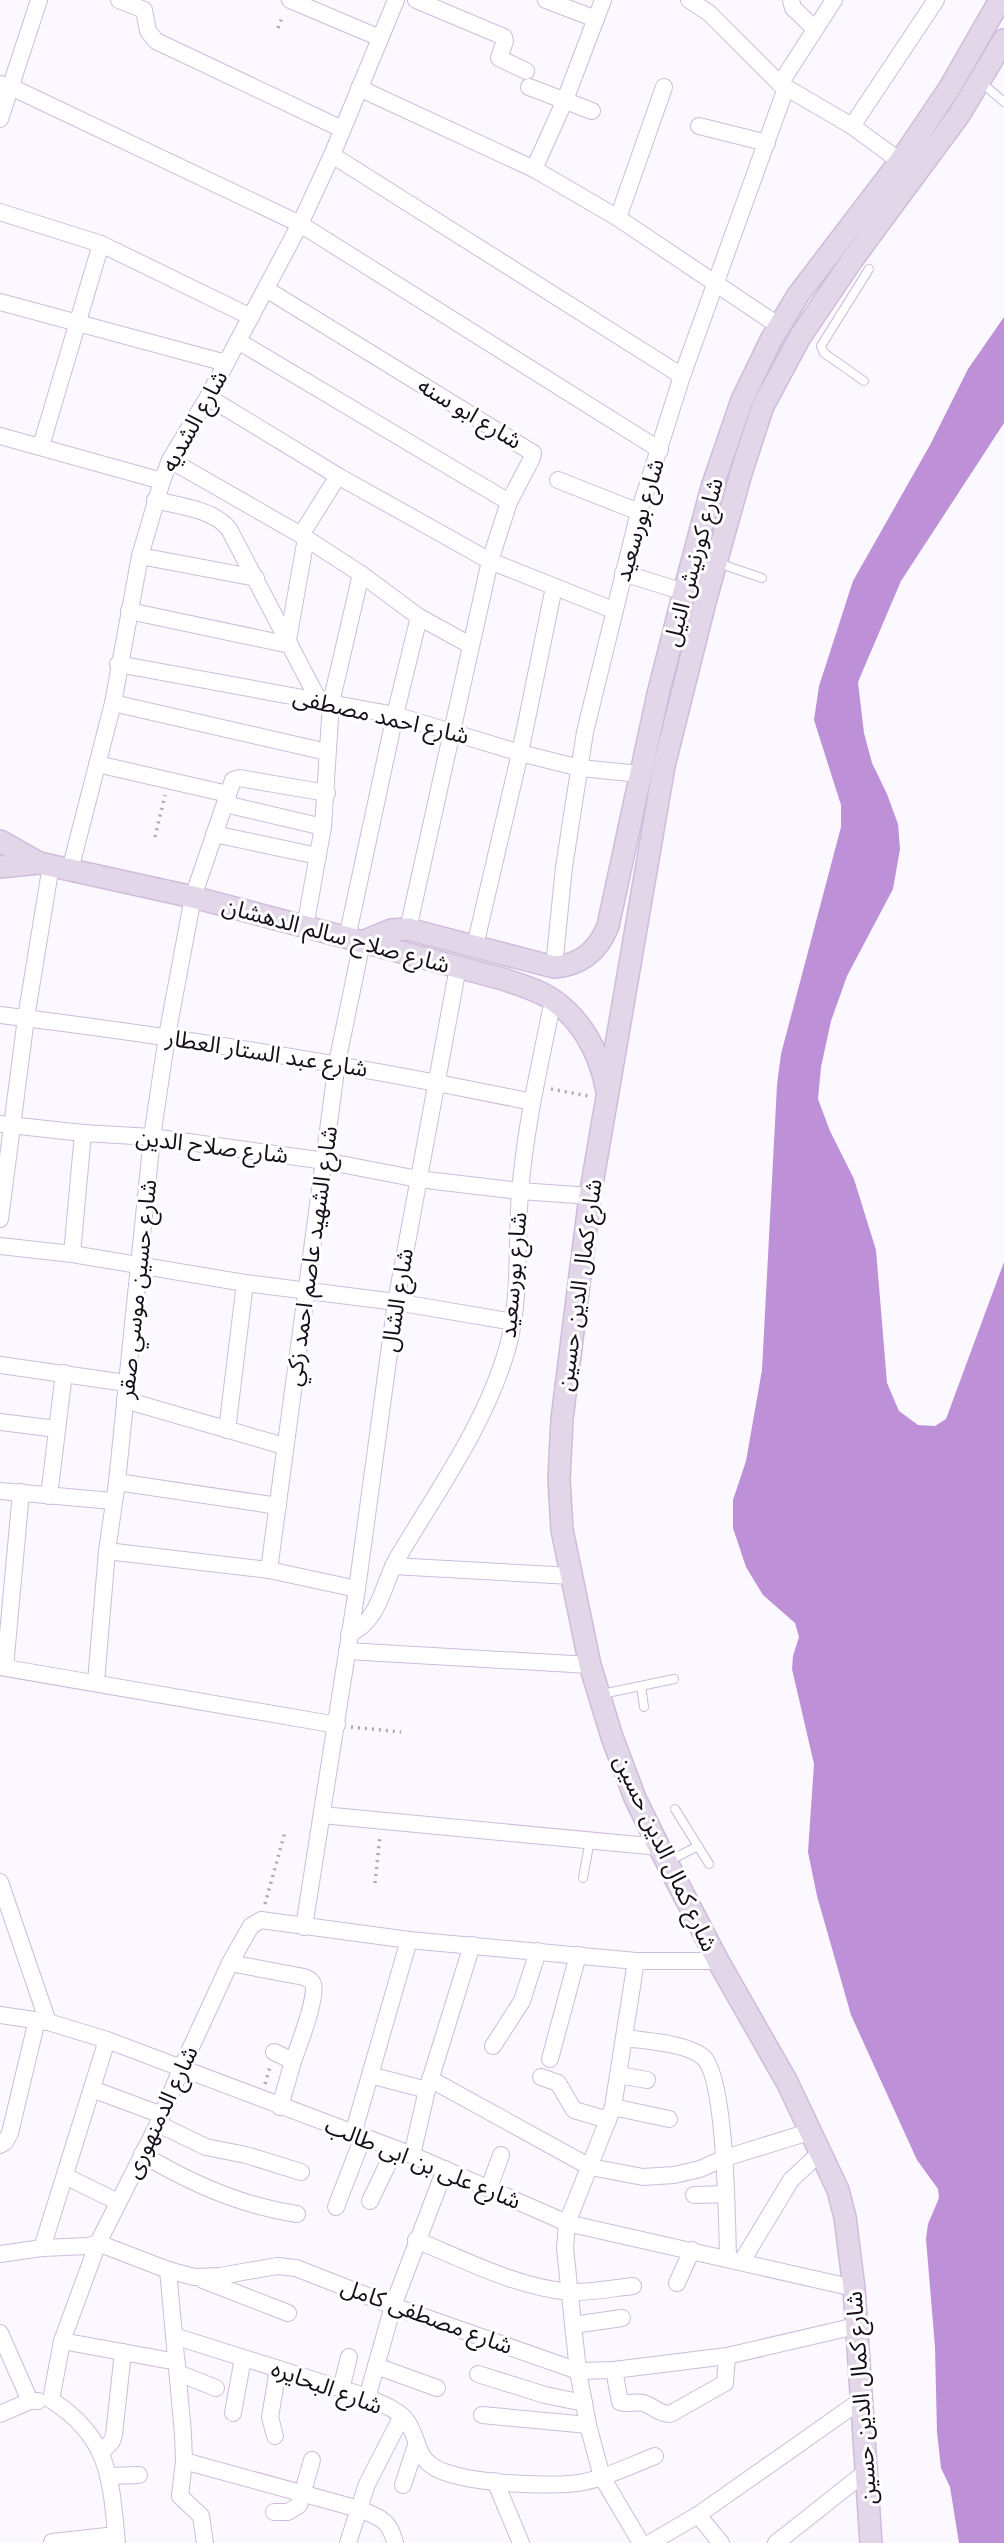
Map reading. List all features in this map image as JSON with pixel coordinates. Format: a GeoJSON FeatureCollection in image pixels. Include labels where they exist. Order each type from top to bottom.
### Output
{"type":"FeatureCollection","features":[{"type":"Feature","properties":{"kind":"main road","name":"شارع كورنيش النيل"},"geometry":{"type":"LineString","coordinates":[[607,1100],[664,766],[716,563],[763,405],[800,337],[838,299],[948,89],[1000,0]]}},
{"type":"Feature","properties":{"kind":"main road","name":"شارع كورنيش النيل"},"geometry":{"type":"LineString","coordinates":[[554,967],[578,962],[588,956],[604,937],[658,694],[684,592],[712,487],[742,400],[779,326],[798,295],[981,82],[1004,40]]}},
{"type":"Feature","properties":{"kind":"main road"},"geometry":{"type":"LineString","coordinates":[[0,841],[53,866]]}},
{"type":"Feature","properties":{"kind":"main road","name":"شارع صلاح سالم الدهشان"},"geometry":{"type":"LineString","coordinates":[[0,867],[53,866],[192,897],[503,979],[553,1000],[573,1019],[590,1042],[602,1070],[607,1100]]}},
{"type":"Feature","properties":{"kind":"main road"},"geometry":{"type":"LineString","coordinates":[[354,940],[391,930],[408,929],[554,967]]}},
{"type":"Feature","properties":{"kind":"main road","name":"شارع كمال الدين حسين"},"geometry":{"type":"LineString","coordinates":[[607,1100],[590,1196],[569,1347],[560,1455],[562,1530],[590,1665],[624,1771],[718,1961],[787,2082],[838,2190],[845,2217],[854,2288],[871,2543]]}},
{"type":"Feature","properties":{"kind":"street"},"geometry":{"type":"LineString","coordinates":[[0,119],[6,86],[39,0]]}},
{"type":"Feature","properties":{"kind":"street"},"geometry":{"type":"LineString","coordinates":[[119,0],[144,10],[148,31],[156,41],[342,129]]}},
{"type":"Feature","properties":{"kind":"street"},"geometry":{"type":"LineString","coordinates":[[290,0],[380,38]]}},
{"type":"Feature","properties":{"kind":"street","name":"شارع الشديه"},"geometry":{"type":"LineString","coordinates":[[0,1219],[6,1125],[53,866],[97,764],[113,703],[118,664],[140,556],[155,500],[170,460],[208,397],[300,224],[332,155],[396,0]]}},
{"type":"Feature","properties":{"kind":"street"},"geometry":{"type":"LineString","coordinates":[[416,0],[504,37],[499,58],[528,79],[565,100],[592,110]]}},
{"type":"Feature","properties":{"kind":"street"},"geometry":{"type":"LineString","coordinates":[[546,0],[596,19]]}},
{"type":"Feature","properties":{"kind":"street"},"geometry":{"type":"LineString","coordinates":[[534,169],[565,100],[603,0]]}},
{"type":"Feature","properties":{"kind":"street"},"geometry":{"type":"LineString","coordinates":[[689,0],[712,7],[783,86],[852,126],[908,167]]}},
{"type":"Feature","properties":{"kind":"street"},"geometry":{"type":"LineString","coordinates":[[791,0],[793,8],[816,29]]}},
{"type":"Feature","properties":{"kind":"street","name":"شارع بورسعيد"},"geometry":{"type":"LineString","coordinates":[[554,967],[566,855],[591,701],[639,512],[682,376],[767,143],[783,86],[834,0]]}},
{"type":"Feature","properties":{"kind":"street"},"geometry":{"type":"LineString","coordinates":[[852,126],[936,0]]}},
{"type":"Feature","properties":{"kind":"street"},"geometry":{"type":"LineString","coordinates":[[6,86],[300,224],[660,450]]}},
{"type":"Feature","properties":{"kind":"street"},"geometry":{"type":"LineString","coordinates":[[618,218],[664,87]]}},
{"type":"Feature","properties":{"kind":"street"},"geometry":{"type":"LineString","coordinates":[[359,88],[534,169],[618,218],[779,326]]}},
{"type":"Feature","properties":{"kind":"street"},"geometry":{"type":"LineString","coordinates":[[699,127],[767,143]]}},
{"type":"Feature","properties":{"kind":"street"},"geometry":{"type":"LineString","coordinates":[[332,155],[682,376]]}},
{"type":"Feature","properties":{"kind":"street"},"geometry":{"type":"LineString","coordinates":[[0,212],[101,244],[251,317]]}},
{"type":"Feature","properties":{"kind":"street"},"geometry":{"type":"LineString","coordinates":[[41,446],[101,244]]}},
{"type":"Feature","properties":{"kind":"street","name":"شارع ابو سنه"},"geometry":{"type":"LineString","coordinates":[[266,289],[531,451],[533,458],[509,502],[490,561],[408,929]]}},
{"type":"Feature","properties":{"kind":"street"},"geometry":{"type":"LineString","coordinates":[[0,302],[226,363]]}},
{"type":"Feature","properties":{"kind":"street"},"geometry":{"type":"LineString","coordinates":[[238,341],[509,502]]}},
{"type":"Feature","properties":{"kind":"street"},"geometry":{"type":"LineString","coordinates":[[208,397],[338,476],[490,561],[613,610]]}},
{"type":"Feature","properties":{"kind":"street"},"geometry":{"type":"LineString","coordinates":[[0,436],[162,481]]}},
{"type":"Feature","properties":{"kind":"street"},"geometry":{"type":"LineString","coordinates":[[170,460],[304,536],[419,617],[470,645]]}},
{"type":"Feature","properties":{"kind":"street"},"geometry":{"type":"LineString","coordinates":[[289,642],[304,536],[338,476]]}},
{"type":"Feature","properties":{"kind":"street"},"geometry":{"type":"LineString","coordinates":[[558,480],[639,512]]}},
{"type":"Feature","properties":{"kind":"street"},"geometry":{"type":"LineString","coordinates":[[155,500],[213,516],[224,522],[289,642],[325,701]]}},
{"type":"Feature","properties":{"kind":"street"},"geometry":{"type":"LineString","coordinates":[[140,556],[256,578]]}},
{"type":"Feature","properties":{"kind":"street"},"geometry":{"type":"LineString","coordinates":[[623,573],[684,592]]}},
{"type":"Feature","properties":{"kind":"street"},"geometry":{"type":"LineString","coordinates":[[305,928],[327,793],[325,701],[361,574]]}},
{"type":"Feature","properties":{"kind":"street"},"geometry":{"type":"LineString","coordinates":[[475,946],[520,753],[554,587]]}},
{"type":"Feature","properties":{"kind":"street"},"geometry":{"type":"LineString","coordinates":[[129,611],[289,642]]}},
{"type":"Feature","properties":{"kind":"street","name":"شارع الشهيد عاصم احمد زكي"},"geometry":{"type":"LineString","coordinates":[[269,1570],[354,940],[395,715],[419,617]]}},
{"type":"Feature","properties":{"kind":"street","name":"شارع احمد مصطفى"},"geometry":{"type":"LineString","coordinates":[[118,664],[395,715],[452,730],[520,753],[580,768],[641,774]]}},
{"type":"Feature","properties":{"kind":"street"},"geometry":{"type":"LineString","coordinates":[[113,703],[327,752]]}},
{"type":"Feature","properties":{"kind":"street"},"geometry":{"type":"LineString","coordinates":[[97,764],[229,793],[323,827]]}},
{"type":"Feature","properties":{"kind":"street"},"geometry":{"type":"LineString","coordinates":[[229,793],[239,778],[327,793]]}},
{"type":"Feature","properties":{"kind":"street","name":"شارع حسين موسي صقر"},"geometry":{"type":"LineString","coordinates":[[96,1682],[107,1551],[117,1482],[152,1137],[167,1036],[192,897],[229,793]]}},
{"type":"Feature","properties":{"kind":"street"},"geometry":{"type":"LineString","coordinates":[[214,835],[318,856]]}},
{"type":"Feature","properties":{"kind":"street","name":"شارع الشال"},"geometry":{"type":"LineString","coordinates":[[304,1927],[337,1725],[396,1302],[458,967]]}},
{"type":"Feature","properties":{"kind":"street","name":"شارع بورسعيد"},"geometry":{"type":"LineString","coordinates":[[349,1634],[366,1624],[376,1611],[393,1566],[474,1428],[494,1387],[508,1348],[513,1322],[520,1191],[533,1094],[553,1000]]}},
{"type":"Feature","properties":{"kind":"street","name":"شارع عبد الستار العطار"},"geometry":{"type":"LineString","coordinates":[[0,1015],[167,1036],[436,1082],[533,1094]]}},
{"type":"Feature","properties":{"kind":"street","name":"شارع صلاح الدين"},"geometry":{"type":"LineString","coordinates":[[6,1125],[152,1137],[325,1160],[418,1179],[590,1196]]}},
{"type":"Feature","properties":{"kind":"street"},"geometry":{"type":"LineString","coordinates":[[72,1254],[83,1133]]}},
{"type":"Feature","properties":{"kind":"street"},"geometry":{"type":"LineString","coordinates":[[0,1246],[140,1264],[245,1283],[396,1302],[513,1322]]}},
{"type":"Feature","properties":{"kind":"street"},"geometry":{"type":"LineString","coordinates":[[227,1430],[245,1283]]}},
{"type":"Feature","properties":{"kind":"street"},"geometry":{"type":"LineString","coordinates":[[0,1365],[126,1383]]}},
{"type":"Feature","properties":{"kind":"street"},"geometry":{"type":"LineString","coordinates":[[50,1496],[64,1373]]}},
{"type":"Feature","properties":{"kind":"street"},"geometry":{"type":"LineString","coordinates":[[125,1401],[285,1446]]}},
{"type":"Feature","properties":{"kind":"street"},"geometry":{"type":"LineString","coordinates":[[0,1422],[57,1429]]}},
{"type":"Feature","properties":{"kind":"street"},"geometry":{"type":"LineString","coordinates":[[117,1482],[278,1506]]}},
{"type":"Feature","properties":{"kind":"street"},"geometry":{"type":"LineString","coordinates":[[0,1491],[113,1501]]}},
{"type":"Feature","properties":{"kind":"street"},"geometry":{"type":"LineString","coordinates":[[21,1492],[2,1667],[337,1725]]}},
{"type":"Feature","properties":{"kind":"street"},"geometry":{"type":"LineString","coordinates":[[107,1551],[269,1570],[357,1588]]}},
{"type":"Feature","properties":{"kind":"street"},"geometry":{"type":"LineString","coordinates":[[393,1566],[572,1576]]}},
{"type":"Feature","properties":{"kind":"street"},"geometry":{"type":"LineString","coordinates":[[346,1651],[590,1665]]}},
{"type":"Feature","properties":{"kind":"street"},"geometry":{"type":"LineString","coordinates":[[322,1815],[590,1840],[663,1854]]}},
{"type":"Feature","properties":{"kind":"street"},"geometry":{"type":"LineString","coordinates":[[0,1882],[4,1910],[43,2021],[10,2133],[0,2145]]}},
{"type":"Feature","properties":{"kind":"street"},"geometry":{"type":"LineString","coordinates":[[261,1920],[410,1940],[636,1961],[718,1961]]}},
{"type":"Feature","properties":{"kind":"street","name":"شارع الدمنهورى"},"geometry":{"type":"LineString","coordinates":[[51,2400],[62,2341],[98,2243],[160,2119],[230,1963],[251,1926],[261,1920]]}},
{"type":"Feature","properties":{"kind":"street"},"geometry":{"type":"LineString","coordinates":[[336,2207],[358,2135],[370,2075],[410,1940]]}},
{"type":"Feature","properties":{"kind":"street"},"geometry":{"type":"LineString","coordinates":[[412,2155],[429,2084],[472,1945]]}},
{"type":"Feature","properties":{"kind":"street"},"geometry":{"type":"LineString","coordinates":[[494,2046],[522,2001],[538,1951]]}},
{"type":"Feature","properties":{"kind":"street"},"geometry":{"type":"LineString","coordinates":[[550,2059],[578,1955]]}},
{"type":"Feature","properties":{"kind":"street"},"geometry":{"type":"LineString","coordinates":[[636,1961],[611,2113],[567,2223],[566,2263],[578,2371],[588,2425],[602,2477],[640,2543]]}},
{"type":"Feature","properties":{"kind":"street"},"geometry":{"type":"LineString","coordinates":[[230,1963],[308,1978],[314,1989],[308,2018],[280,2107]]}},
{"type":"Feature","properties":{"kind":"street","name":"شارع على بن ابى طالب"},"geometry":{"type":"LineString","coordinates":[[0,2015],[43,2021],[107,2040],[412,2155],[567,2223],[854,2288]]}},
{"type":"Feature","properties":{"kind":"street"},"geometry":{"type":"LineString","coordinates":[[625,2038],[683,2047],[706,2059],[715,2079],[735,2259]]}},
{"type":"Feature","properties":{"kind":"street"},"geometry":{"type":"LineString","coordinates":[[42,2248],[107,2040]]}},
{"type":"Feature","properties":{"kind":"street"},"geometry":{"type":"LineString","coordinates":[[274,2052],[293,2061]]}},
{"type":"Feature","properties":{"kind":"street"},"geometry":{"type":"LineString","coordinates":[[370,2075],[429,2084],[590,2167],[643,2177],[674,2175],[700,2169],[725,2158],[812,2131]]}},
{"type":"Feature","properties":{"kind":"street"},"geometry":{"type":"LineString","coordinates":[[619,2075],[647,2080]]}},
{"type":"Feature","properties":{"kind":"street"},"geometry":{"type":"LineString","coordinates":[[541,2077],[558,2083],[574,2110],[669,2119]]}},
{"type":"Feature","properties":{"kind":"street"},"geometry":{"type":"LineString","coordinates":[[92,2089],[160,2119],[206,2147],[246,2155],[301,2172]]}},
{"type":"Feature","properties":{"kind":"street"},"geometry":{"type":"LineString","coordinates":[[370,2201],[395,2149]]}},
{"type":"Feature","properties":{"kind":"street"},"geometry":{"type":"LineString","coordinates":[[735,2259],[791,2180],[821,2152]]}},
{"type":"Feature","properties":{"kind":"street"},"geometry":{"type":"LineString","coordinates":[[142,2154],[173,2172],[226,2196],[298,2214]]}},
{"type":"Feature","properties":{"kind":"street"},"geometry":{"type":"LineString","coordinates":[[489,2188],[501,2155]]}},
{"type":"Feature","properties":{"kind":"street"},"geometry":{"type":"LineString","coordinates":[[367,2398],[393,2306],[416,2240],[446,2169]]}},
{"type":"Feature","properties":{"kind":"street"},"geometry":{"type":"LineString","coordinates":[[65,2176],[118,2202]]}},
{"type":"Feature","properties":{"kind":"street"},"geometry":{"type":"LineString","coordinates":[[694,2194],[726,2194]]}},
{"type":"Feature","properties":{"kind":"street"},"geometry":{"type":"LineString","coordinates":[[416,2240],[496,2273],[570,2292],[633,2286]]}},
{"type":"Feature","properties":{"kind":"street","name":"شارع مصطفى كامل"},"geometry":{"type":"LineString","coordinates":[[0,2254],[98,2243],[194,2277],[220,2276],[277,2266],[296,2268],[393,2306],[578,2371],[614,2370],[727,2356],[856,2326]]}},
{"type":"Feature","properties":{"kind":"street"},"geometry":{"type":"LineString","coordinates":[[677,2283],[692,2250]]}},
{"type":"Feature","properties":{"kind":"street"},"geometry":{"type":"LineString","coordinates":[[168,2270],[184,2460],[180,2496],[201,2516],[205,2543]]}},
{"type":"Feature","properties":{"kind":"street"},"geometry":{"type":"LineString","coordinates":[[194,2277],[288,2313]]}},
{"type":"Feature","properties":{"kind":"street"},"geometry":{"type":"LineString","coordinates":[[573,2325],[622,2318]]}},
{"type":"Feature","properties":{"kind":"street"},"geometry":{"type":"LineString","coordinates":[[0,2333],[30,2401]]}},
{"type":"Feature","properties":{"kind":"street","name":"شارع البحايره"},"geometry":{"type":"LineString","coordinates":[[174,2336],[367,2398],[402,2416],[412,2430],[424,2460],[439,2472],[495,2481],[560,2484],[587,2482],[655,2455]]}},
{"type":"Feature","properties":{"kind":"street"},"geometry":{"type":"LineString","coordinates":[[62,2341],[123,2352],[177,2368],[216,2388]]}},
{"type":"Feature","properties":{"kind":"street"},"geometry":{"type":"LineString","coordinates":[[101,2453],[114,2435],[123,2352]]}},
{"type":"Feature","properties":{"kind":"street"},"geometry":{"type":"LineString","coordinates":[[614,2370],[620,2402],[643,2403],[661,2414],[670,2414],[725,2383],[727,2356]]}},
{"type":"Feature","properties":{"kind":"street"},"geometry":{"type":"LineString","coordinates":[[341,2389],[349,2357]]}},
{"type":"Feature","properties":{"kind":"street"},"geometry":{"type":"LineString","coordinates":[[233,2413],[243,2358]]}},
{"type":"Feature","properties":{"kind":"street"},"geometry":{"type":"LineString","coordinates":[[376,2366],[436,2388]]}},
{"type":"Feature","properties":{"kind":"street"},"geometry":{"type":"LineString","coordinates":[[275,2436],[270,2417],[278,2369]]}},
{"type":"Feature","properties":{"kind":"street"},"geometry":{"type":"LineString","coordinates":[[478,2374],[545,2395],[584,2403]]}},
{"type":"Feature","properties":{"kind":"street"},"geometry":{"type":"LineString","coordinates":[[0,2414],[30,2401],[51,2400],[68,2411],[90,2433],[101,2453],[108,2476],[117,2539],[52,2542]]}},
{"type":"Feature","properties":{"kind":"street"},"geometry":{"type":"LineString","coordinates":[[650,2543],[698,2515],[860,2401]]}},
{"type":"Feature","properties":{"kind":"street"},"geometry":{"type":"LineString","coordinates":[[482,2415],[588,2425]]}},
{"type":"Feature","properties":{"kind":"street"},"geometry":{"type":"LineString","coordinates":[[348,2543],[367,2484],[402,2416]]}},
{"type":"Feature","properties":{"kind":"street"},"geometry":{"type":"LineString","coordinates":[[403,2485],[416,2445]]}},
{"type":"Feature","properties":{"kind":"street"},"geometry":{"type":"LineString","coordinates":[[184,2460],[359,2509],[386,2521],[392,2530],[395,2543]]}},
{"type":"Feature","properties":{"kind":"street"},"geometry":{"type":"LineString","coordinates":[[274,2512],[293,2510],[299,2505],[312,2460]]}},
{"type":"Feature","properties":{"kind":"street"},"geometry":{"type":"LineString","coordinates":[[776,2543],[867,2471]]}},
{"type":"Feature","properties":{"kind":"street"},"geometry":{"type":"LineString","coordinates":[[108,2476],[139,2475]]}},
{"type":"Feature","properties":{"kind":"street"},"geometry":{"type":"LineString","coordinates":[[495,2481],[521,2543]]}},
{"type":"Feature","properties":{"kind":"street"},"geometry":{"type":"LineString","coordinates":[[698,2515],[721,2543]]}},
{"type":"Feature","properties":{"kind":"lane"},"geometry":{"type":"LineString","coordinates":[[981,82],[1004,102]]}},
{"type":"Feature","properties":{"kind":"lane"},"geometry":{"type":"LineString","coordinates":[[864,382],[821,350],[838,299],[869,269]]}},
{"type":"Feature","properties":{"kind":"lane"},"geometry":{"type":"LineString","coordinates":[[716,563],[762,578]]}},
{"type":"Feature","properties":{"kind":"lane"},"geometry":{"type":"LineString","coordinates":[[599,1695],[674,1679]]}},
{"type":"Feature","properties":{"kind":"lane"},"geometry":{"type":"LineString","coordinates":[[641,1686],[644,1707]]}},
{"type":"Feature","properties":{"kind":"lane"},"geometry":{"type":"LineString","coordinates":[[675,1810],[709,1864]]}},
{"type":"Feature","properties":{"kind":"lane"},"geometry":{"type":"LineString","coordinates":[[583,1878],[590,1840]]}},
{"type":"Feature","properties":{"kind":"lane"},"geometry":{"type":"LineString","coordinates":[[663,1854],[698,1846]]}},
{"type":"Feature","properties":{"kind":"path"},"geometry":{"type":"LineString","coordinates":[[155,837],[168,780]]}},
{"type":"Feature","properties":{"kind":"path"},"geometry":{"type":"LineString","coordinates":[[533,1094],[607,1100]]}},
{"type":"Feature","properties":{"kind":"path"},"geometry":{"type":"LineString","coordinates":[[337,1725],[401,1732]]}},
{"type":"Feature","properties":{"kind":"path"},"geometry":{"type":"LineString","coordinates":[[375,1883],[382,1820]]}},
{"type":"Feature","properties":{"kind":"path"},"geometry":{"type":"LineString","coordinates":[[261,1920],[285,1832]]}},
{"type":"Feature","properties":{"kind":"shaded area"},"geometry":{"type":"Polygon","coordinates":[[[1004,317],[1004,423],[901,581],[858,682],[864,733],[872,763],[898,824],[900,849],[893,889],[847,976],[831,1021],[821,1067],[818,1099],[830,1131],[854,1179],[876,1250],[887,1383],[899,1411],[918,1425],[935,1426],[946,1419],[1004,1262],[1004,2543],[959,2543],[950,2487],[941,2468],[937,2432],[935,2347],[926,2239],[928,2224],[939,2198],[938,2189],[917,2160],[851,2015],[817,1896],[808,1852],[814,1764],[792,1669],[799,1637],[795,1623],[763,1595],[746,1567],[733,1528],[733,1500],[746,1461],[762,1370],[777,1085],[781,1054],[841,827],[841,805],[814,720],[819,686],[853,581],[930,445],[968,369],[1004,317]]]}}]}
